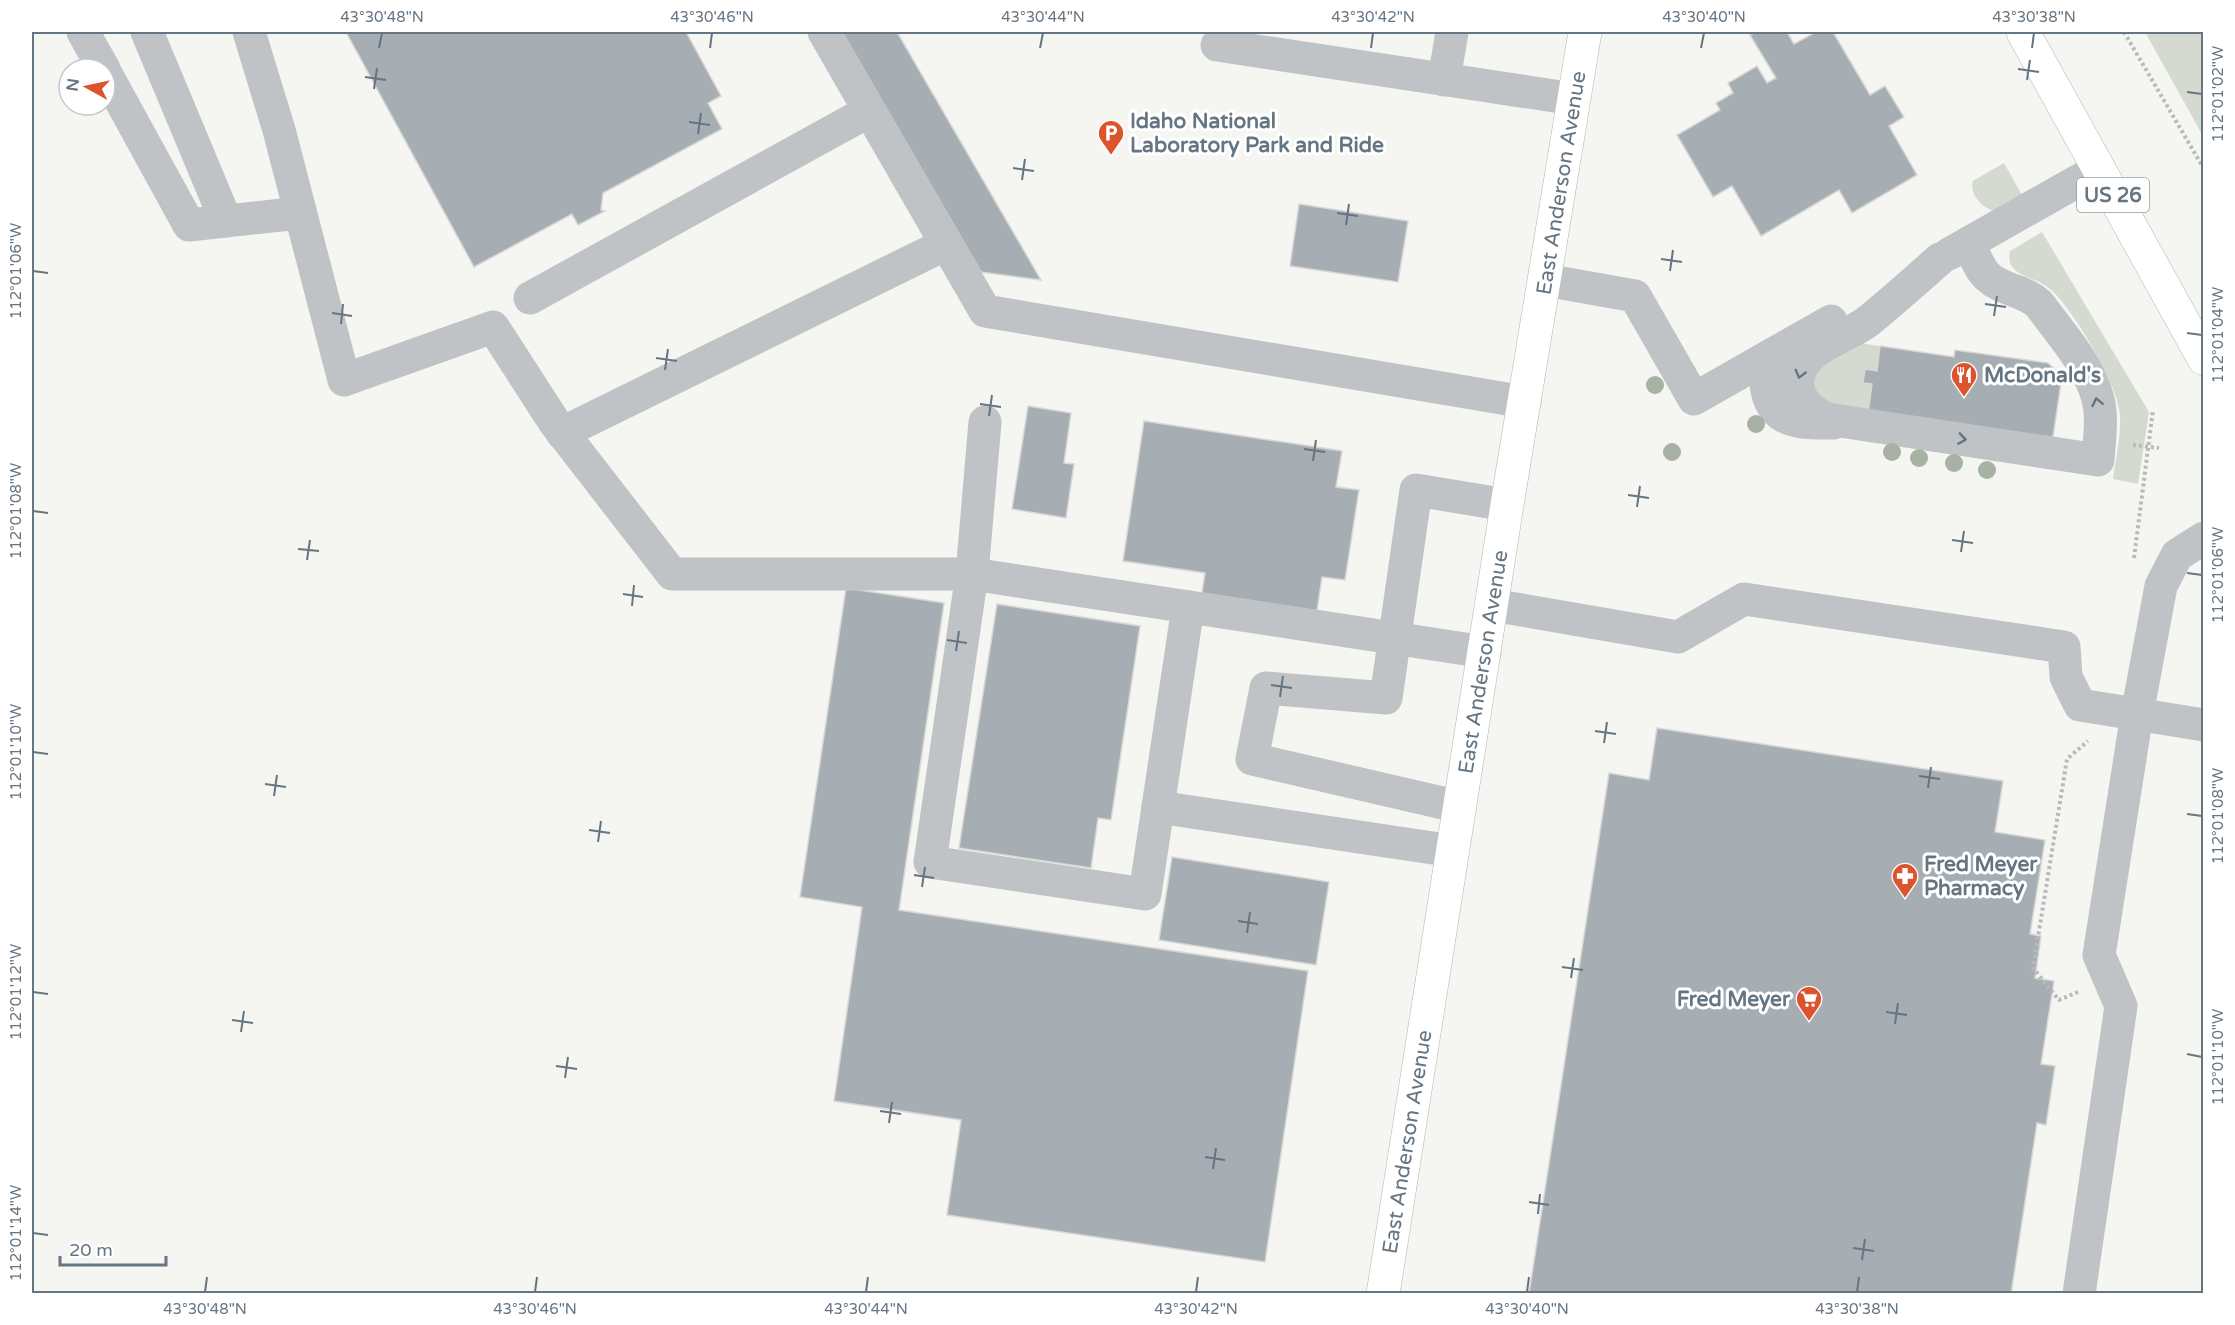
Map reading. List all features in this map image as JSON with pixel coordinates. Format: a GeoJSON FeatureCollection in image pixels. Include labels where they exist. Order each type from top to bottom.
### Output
{"type":"FeatureCollection","features":[{"type":"Feature","properties":{"kind":"main road","name":"East Anderson Avenue"},"geometry":{"type":"LineString","coordinates":[[1383,1293],[1507,505],[1585,32]]}},
{"type":"Feature","properties":{"kind":"main road","name":"US 26"},"geometry":{"type":"LineString","coordinates":[[2023,32],[2204,359]]}},
{"type":"Feature","properties":{"kind":"lane"},"geometry":{"type":"LineString","coordinates":[[83,32],[97,57]]}},
{"type":"Feature","properties":{"kind":"lane"},"geometry":{"type":"LineString","coordinates":[[147,32],[226,221]]}},
{"type":"Feature","properties":{"kind":"lane"},"geometry":{"type":"LineString","coordinates":[[249,32],[279,130],[344,380],[493,327],[562,433],[672,574],[972,574],[1485,652]]}},
{"type":"Feature","properties":{"kind":"lane"},"geometry":{"type":"LineString","coordinates":[[824,32],[985,311],[1525,402]]}},
{"type":"Feature","properties":{"kind":"lane"},"geometry":{"type":"LineString","coordinates":[[1444,80],[1452,32]]}},
{"type":"Feature","properties":{"kind":"lane"},"geometry":{"type":"LineString","coordinates":[[1217,45],[1294,44],[1444,80],[1574,99]]}},
{"type":"Feature","properties":{"kind":"lane"},"geometry":{"type":"LineString","coordinates":[[117,94],[189,225],[300,213]]}},
{"type":"Feature","properties":{"kind":"lane"},"geometry":{"type":"LineString","coordinates":[[530,298],[869,111]]}},
{"type":"Feature","properties":{"kind":"lane"},"geometry":{"type":"LineString","coordinates":[[1545,280],[1635,296],[1694,399],[2099,170]]}},
{"type":"Feature","properties":{"kind":"lane"},"geometry":{"type":"LineString","coordinates":[[1940,259],[1865,323],[1814,353],[1802,365],[1797,380],[1799,394],[1811,411],[1827,419],[2097,460],[2100,426],[2098,400],[2085,368],[2039,304],[2030,296],[1994,282],[1985,276],[1969,243]]}},
{"type":"Feature","properties":{"kind":"lane"},"geometry":{"type":"LineString","coordinates":[[562,433],[946,244]]}},
{"type":"Feature","properties":{"kind":"lane"},"geometry":{"type":"LineString","coordinates":[[1792,343],[1776,357],[1769,369],[1766,384],[1767,396],[1776,409],[1788,419],[1806,423],[1866,424]]}},
{"type":"Feature","properties":{"kind":"lane"},"geometry":{"type":"LineString","coordinates":[[985,422],[972,574],[930,862],[1145,894],[1188,607]]}},
{"type":"Feature","properties":{"kind":"lane"},"geometry":{"type":"LineString","coordinates":[[1460,807],[1252,759],[1266,688],[1386,698],[1416,490],[1507,505]]}},
{"type":"Feature","properties":{"kind":"lane"},"geometry":{"type":"LineString","coordinates":[[2079,1293],[2121,1006],[2099,955],[2137,714],[2161,586],[2177,555],[2204,538]]}},
{"type":"Feature","properties":{"kind":"lane"},"geometry":{"type":"LineString","coordinates":[[1492,605],[1678,637],[1744,599],[2064,647],[2066,677],[2080,705],[2204,725]]}},
{"type":"Feature","properties":{"kind":"lane"},"geometry":{"type":"LineString","coordinates":[[1158,807],[1453,851]]}},
{"type":"Feature","properties":{"kind":"path"},"geometry":{"type":"LineString","coordinates":[[2124,32],[2204,169]]}},
{"type":"Feature","properties":{"kind":"path"},"geometry":{"type":"LineString","coordinates":[[2133,562],[2153,410]]}},
{"type":"Feature","properties":{"kind":"path"},"geometry":{"type":"LineString","coordinates":[[2128,444],[2159,448]]}},
{"type":"Feature","properties":{"kind":"path"},"geometry":{"type":"LineString","coordinates":[[2082,991],[2058,1000],[2033,968],[2067,759],[2089,739]]}},
{"type":"Feature","properties":{"kind":"shaded area"},"geometry":{"type":"Polygon","coordinates":[[[2145,32],[2203,32],[2203,136],[2145,32]]]}},
{"type":"Feature","properties":{"kind":"shaded area"},"geometry":{"type":"Polygon","coordinates":[[[2004,163],[2022,195],[1993,211],[1977,199],[1973,191],[1973,181],[2004,163]]]}},
{"type":"Feature","properties":{"kind":"shaded area"},"geometry":{"type":"Polygon","coordinates":[[[2042,232],[2149,412],[2138,484],[2113,479],[2120,415],[2118,402],[2096,354],[2057,295],[2043,284],[2021,274],[2010,263],[2010,251],[2042,232]]]}},
{"type":"Feature","properties":{"kind":"shaded area"},"geometry":{"type":"Polygon","coordinates":[[[1858,343],[1880,346],[1877,371],[1865,369],[1872,384],[1868,413],[1818,402],[1811,374],[1858,343]]]}},
{"type":"Feature","properties":{"kind":"building"},"geometry":{"type":"Polygon","coordinates":[[[346,32],[686,32],[721,96],[708,103],[722,129],[603,193],[601,210],[605,211],[578,225],[572,214],[474,267],[346,32]]]}},
{"type":"Feature","properties":{"kind":"building"},"geometry":{"type":"Polygon","coordinates":[[[842,32],[897,32],[1041,280],[981,272],[842,32]]]}},
{"type":"Feature","properties":{"kind":"building"},"geometry":{"type":"Polygon","coordinates":[[[1756,32],[1787,32],[1794,44],[1816,32],[1833,32],[1870,95],[1885,86],[1904,117],[1889,126],[1917,175],[1852,213],[1839,190],[1761,236],[1732,186],[1713,197],[1677,135],[1720,110],[1716,103],[1733,93],[1728,83],[1757,66],[1767,83],[1776,78],[1750,35],[1756,32]]]}},
{"type":"Feature","properties":{"kind":"building"},"geometry":{"type":"Polygon","coordinates":[[[1299,204],[1408,221],[1398,282],[1290,266],[1299,204]]]}},
{"type":"Feature","properties":{"kind":"building","name":"McDonald's"},"geometry":{"type":"Polygon","coordinates":[[[1880,346],[1954,357],[1955,350],[2048,363],[2062,376],[2053,437],[1867,421],[1872,384],[1863,383],[1865,369],[1877,371],[1880,346]]]}},
{"type":"Feature","properties":{"kind":"building"},"geometry":{"type":"Polygon","coordinates":[[[1028,406],[1071,413],[1064,463],[1074,464],[1066,518],[1012,509],[1028,406]]]}},
{"type":"Feature","properties":{"kind":"building"},"geometry":{"type":"Polygon","coordinates":[[[1144,421],[1342,451],[1336,487],[1359,490],[1345,580],[1322,577],[1317,611],[1202,593],[1205,573],[1123,561],[1144,421]]]}},
{"type":"Feature","properties":{"kind":"building"},"geometry":{"type":"Polygon","coordinates":[[[846,588],[944,603],[899,910],[1308,971],[1265,1262],[947,1215],[961,1120],[834,1101],[862,907],[800,897],[846,588]]]}},
{"type":"Feature","properties":{"kind":"building"},"geometry":{"type":"Polygon","coordinates":[[[997,604],[1140,626],[1111,820],[1098,818],[1091,868],[959,848],[997,604]]]}},
{"type":"Feature","properties":{"kind":"building","name":"Fred Meyer"},"geometry":{"type":"Polygon","coordinates":[[[1657,728],[2003,781],[1995,832],[2045,840],[2030,934],[2041,936],[2035,978],[2054,981],[2041,1064],[2055,1066],[2046,1125],[2037,1123],[2011,1294],[1529,1294],[1609,773],[1649,780],[1657,728]]]}},
{"type":"Feature","properties":{"kind":"building"},"geometry":{"type":"Polygon","coordinates":[[[1172,857],[1329,882],[1316,965],[1159,940],[1172,857]]]}},
{"type":"Feature","properties":{"kind":"place","name":"Idaho National Laboratory Park and Ride"},"geometry":{"type":"Point","coordinates":[1111,156]}},
{"type":"Feature","properties":{"kind":"place","name":"McDonald's"},"geometry":{"type":"Point","coordinates":[1964,398]}},
{"type":"Feature","properties":{"kind":"place","name":"Fred Meyer Pharmacy"},"geometry":{"type":"Point","coordinates":[1905,899]}},
{"type":"Feature","properties":{"kind":"place","name":"Fred Meyer"},"geometry":{"type":"Point","coordinates":[1809,1022]}}]}
